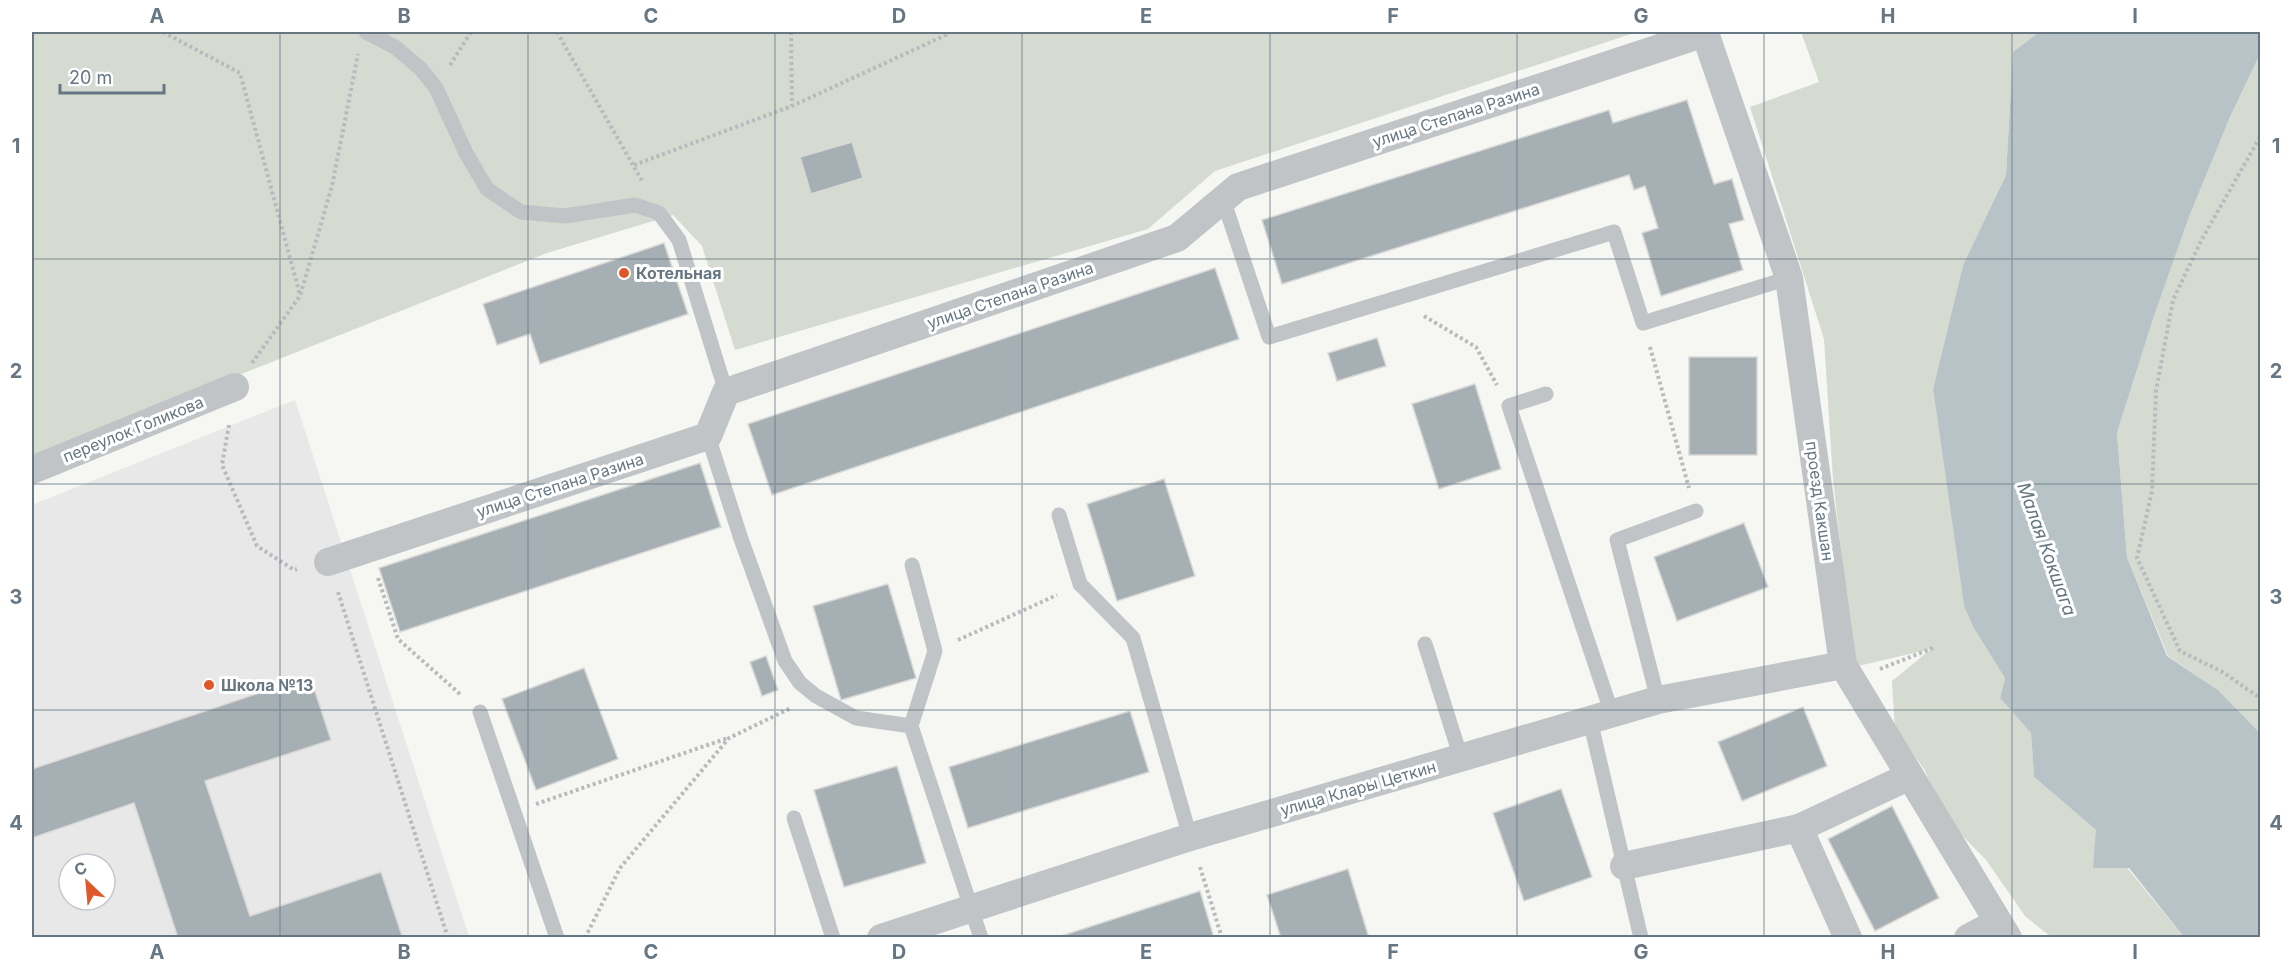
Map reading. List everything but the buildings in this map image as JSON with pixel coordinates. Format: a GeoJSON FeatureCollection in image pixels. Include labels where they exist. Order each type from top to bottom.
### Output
{"type":"FeatureCollection","features":[{"type":"Feature","properties":{"kind":"street","name":"улица Степана Разина"},"geometry":{"type":"LineString","coordinates":[[726,393],[1177,238],[1238,187],[1705,33]]}},
{"type":"Feature","properties":{"kind":"street","name":"проезд Какшан"},"geometry":{"type":"LineString","coordinates":[[1705,33],[1789,278],[1847,672],[2003,930]]}},
{"type":"Feature","properties":{"kind":"street","name":"переулок Голикова"},"geometry":{"type":"LineString","coordinates":[[32,470],[235,387]]}},
{"type":"Feature","properties":{"kind":"street"},"geometry":{"type":"LineString","coordinates":[[708,436],[726,393]]}},
{"type":"Feature","properties":{"kind":"street","name":"улица Степана Разина"},"geometry":{"type":"LineString","coordinates":[[328,562],[708,436]]}},
{"type":"Feature","properties":{"kind":"street","name":"улица Клары Цеткин"},"geometry":{"type":"LineString","coordinates":[[881,938],[1190,837],[1658,700],[1847,672]]}},
{"type":"Feature","properties":{"kind":"street"},"geometry":{"type":"LineString","coordinates":[[1624,866],[1799,828],[1910,776]]}},
{"type":"Feature","properties":{"kind":"street"},"geometry":{"type":"LineString","coordinates":[[1799,828],[1848,938]]}},
{"type":"Feature","properties":{"kind":"street"},"geometry":{"type":"LineString","coordinates":[[1968,938],[2003,930]]}},
{"type":"Feature","properties":{"kind":"lane"},"geometry":{"type":"LineString","coordinates":[[363,37],[403,54],[421,69],[436,88],[466,153],[488,189],[521,212],[565,216],[635,205],[659,213],[679,240],[726,393]]}},
{"type":"Feature","properties":{"kind":"lane"},"geometry":{"type":"LineString","coordinates":[[1223,199],[1269,337],[1614,232],[1643,324],[1789,278]]}},
{"type":"Feature","properties":{"kind":"lane"},"geometry":{"type":"LineString","coordinates":[[1546,394],[1509,406],[1601,717],[1624,866],[1641,938]]}},
{"type":"Feature","properties":{"kind":"lane"},"geometry":{"type":"LineString","coordinates":[[708,436],[740,536],[785,661],[800,683],[816,696],[856,718],[911,726]]}},
{"type":"Feature","properties":{"kind":"lane"},"geometry":{"type":"LineString","coordinates":[[1658,700],[1617,540],[1696,511]]}},
{"type":"Feature","properties":{"kind":"lane"},"geometry":{"type":"LineString","coordinates":[[1059,514],[1080,584],[1133,638],[1190,837]]}},
{"type":"Feature","properties":{"kind":"lane"},"geometry":{"type":"LineString","coordinates":[[912,566],[935,651],[911,726],[981,938]]}},
{"type":"Feature","properties":{"kind":"lane"},"geometry":{"type":"LineString","coordinates":[[1425,644],[1461,758]]}},
{"type":"Feature","properties":{"kind":"lane"},"geometry":{"type":"LineString","coordinates":[[480,712],[557,938]]}},
{"type":"Feature","properties":{"kind":"lane"},"geometry":{"type":"LineString","coordinates":[[794,818],[833,938]]}},
{"type":"Feature","properties":{"kind":"path"},"geometry":{"type":"LineString","coordinates":[[163,32],[240,73],[300,296]]}},
{"type":"Feature","properties":{"kind":"path"},"geometry":{"type":"LineString","coordinates":[[436,88],[471,32]]}},
{"type":"Feature","properties":{"kind":"path"},"geometry":{"type":"LineString","coordinates":[[557,32],[659,213]]}},
{"type":"Feature","properties":{"kind":"path"},"geometry":{"type":"LineString","coordinates":[[791,32],[792,106]]}},
{"type":"Feature","properties":{"kind":"path"},"geometry":{"type":"LineString","coordinates":[[634,165],[792,106],[953,32]]}},
{"type":"Feature","properties":{"kind":"path"},"geometry":{"type":"LineString","coordinates":[[363,37],[332,186],[300,296],[235,387],[222,465],[257,546],[294,570],[328,562],[448,938]]}},
{"type":"Feature","properties":{"kind":"path"},"geometry":{"type":"LineString","coordinates":[[2260,137],[2202,241],[2173,300],[2157,391],[2152,491],[2137,558],[2180,651],[2221,671],[2260,698]]}},
{"type":"Feature","properties":{"kind":"path"},"geometry":{"type":"LineString","coordinates":[[1394,299],[1476,347],[1509,406]]}},
{"type":"Feature","properties":{"kind":"path"},"geometry":{"type":"LineString","coordinates":[[1643,324],[1696,511]]}},
{"type":"Feature","properties":{"kind":"path"},"geometry":{"type":"LineString","coordinates":[[368,549],[398,639],[480,712]]}},
{"type":"Feature","properties":{"kind":"path"},"geometry":{"type":"LineString","coordinates":[[935,651],[1080,584]]}},
{"type":"Feature","properties":{"kind":"path"},"geometry":{"type":"LineString","coordinates":[[1847,672],[1933,648]]}},
{"type":"Feature","properties":{"kind":"path"},"geometry":{"type":"LineString","coordinates":[[514,811],[729,738],[816,696]]}},
{"type":"Feature","properties":{"kind":"path"},"geometry":{"type":"LineString","coordinates":[[585,938],[620,868],[729,738]]}},
{"type":"Feature","properties":{"kind":"path"},"geometry":{"type":"LineString","coordinates":[[1190,837],[1222,938]]}},
{"type":"Feature","properties":{"kind":"shaded area"},"geometry":{"type":"Polygon","coordinates":[[[32,32],[1637,32],[1215,171],[1148,229],[735,350],[702,246],[673,215],[547,253],[32,457],[32,32]]]}},
{"type":"Feature","properties":{"kind":"shaded area"},"geometry":{"type":"Polygon","coordinates":[[[1801,32],[2039,32],[2013,52],[2006,175],[1963,265],[1933,389],[1964,606],[2005,678],[2000,698],[2031,733],[2034,777],[2096,830],[2184,937],[2051,937],[2025,916],[1986,860],[1947,820],[1924,769],[1895,730],[1892,681],[1931,649],[1854,667],[1833,479],[1824,339],[1750,107],[1819,82],[1801,32]]]}},
{"type":"Feature","properties":{"kind":"shaded area"},"geometry":{"type":"Polygon","coordinates":[[[2260,54],[2260,733],[2218,690],[2168,656],[2127,557],[2117,433],[2153,319],[2189,217],[2230,117],[2260,54]]]}},
{"type":"Feature","properties":{"kind":"shaded area","name":"Школа №13"},"geometry":{"type":"Polygon","coordinates":[[[295,400],[469,937],[32,938],[32,505],[295,400]]]}},
{"type":"Feature","properties":{"kind":"water","name":"Малая Кокшага"},"geometry":{"type":"Polygon","coordinates":[[[2039,32],[2260,32],[2260,54],[2230,117],[2189,217],[2153,319],[2117,433],[2127,557],[2167,656],[2218,690],[2260,733],[2260,937],[2184,937],[2129,868],[2093,868],[2096,830],[2034,777],[2031,733],[2000,698],[2005,678],[1974,628],[1964,606],[1933,389],[1963,265],[2006,175],[2013,52],[2039,32]]]}},
{"type":"Feature","properties":{"kind":"place","name":"Котельная"},"geometry":{"type":"Point","coordinates":[624,273]}},
{"type":"Feature","properties":{"kind":"place","name":"Школа №13"},"geometry":{"type":"Point","coordinates":[209,685]}}]}
